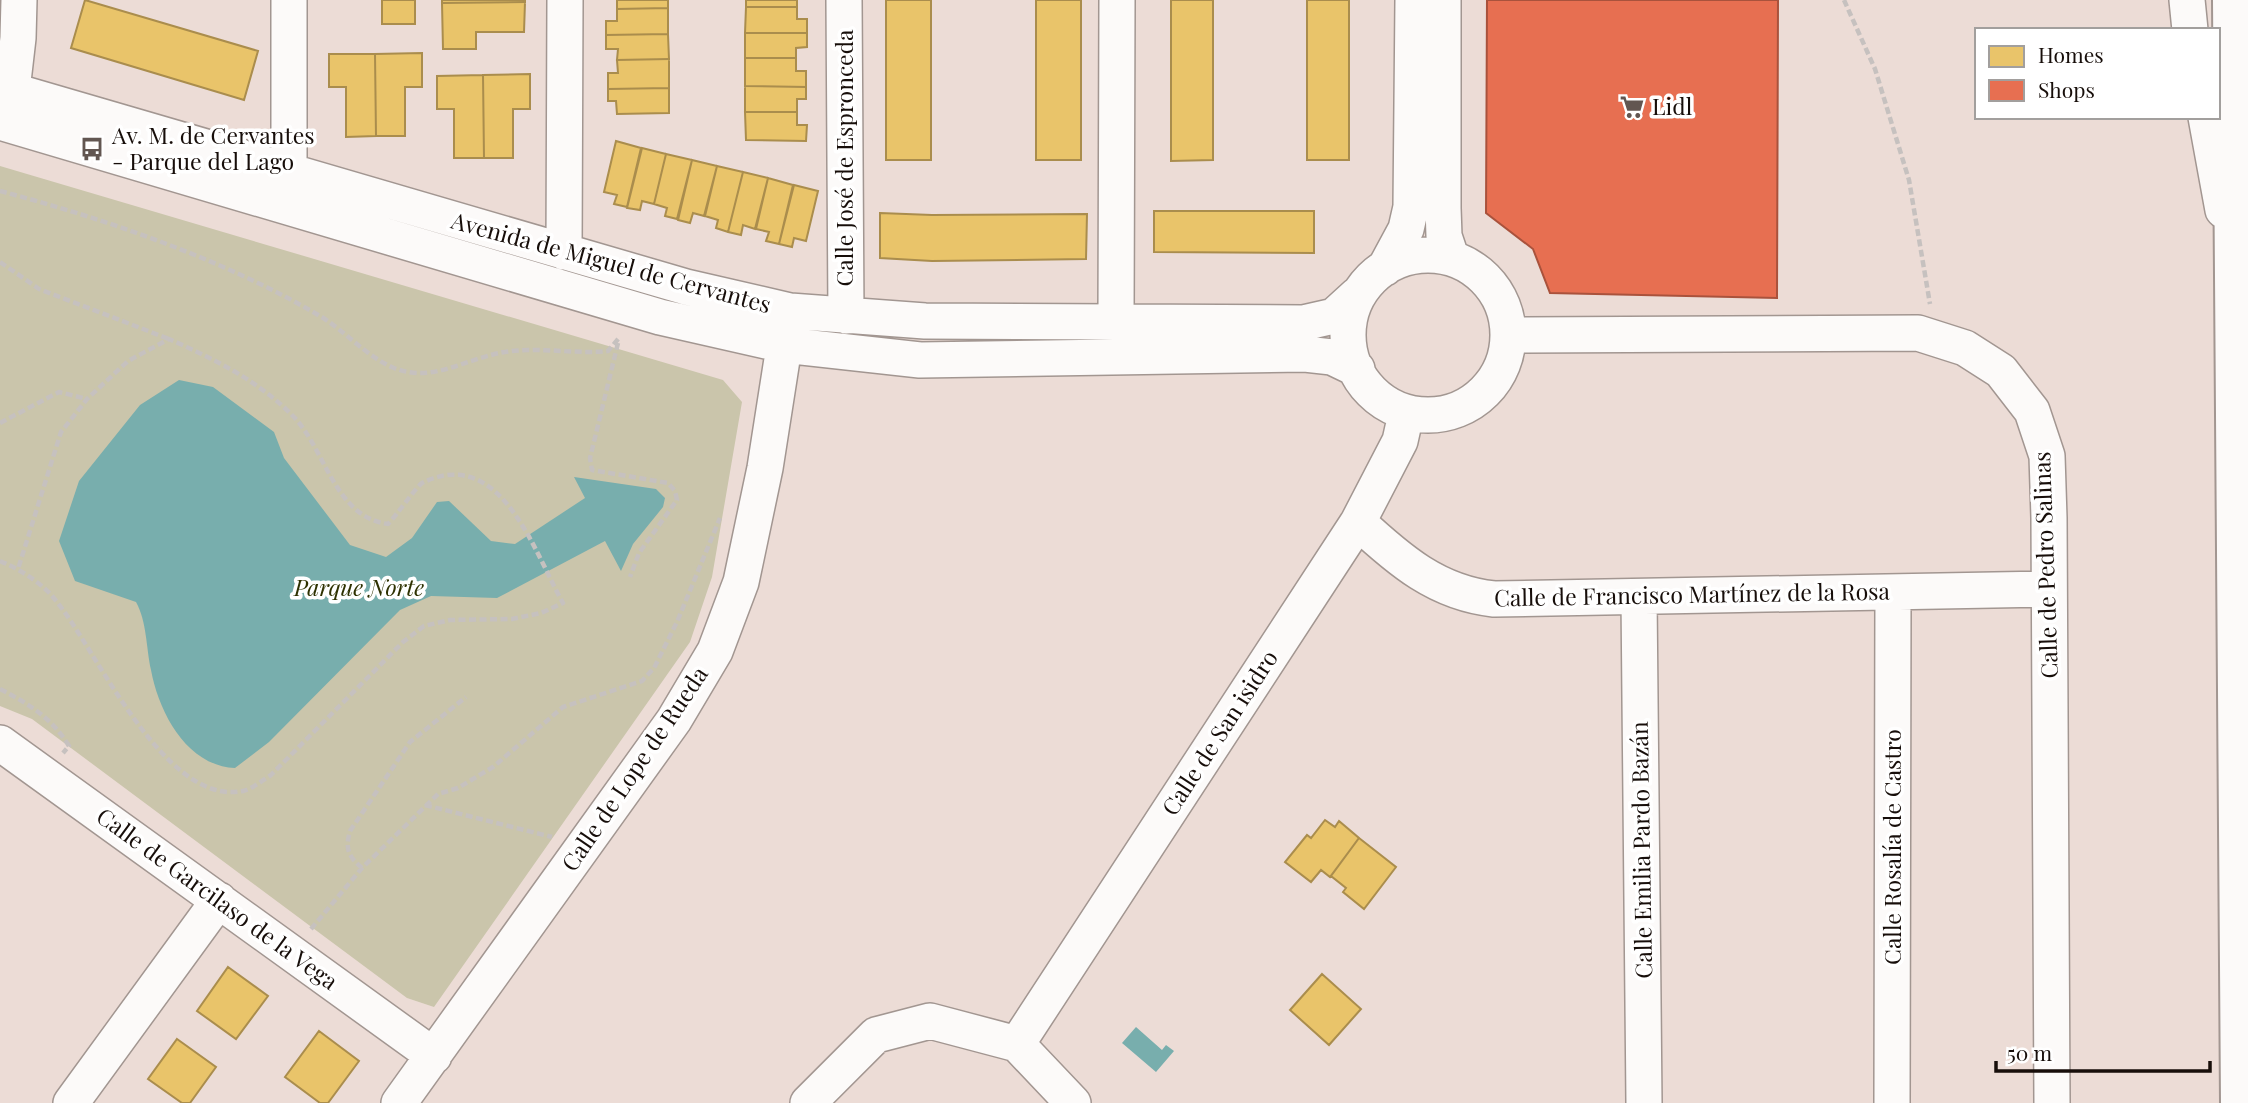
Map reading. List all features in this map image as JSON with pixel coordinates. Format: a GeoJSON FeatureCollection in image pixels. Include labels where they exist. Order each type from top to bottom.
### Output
{"type":"FeatureCollection","features":[{"type":"Feature","properties":{"kind":"main road"},"geometry":{"type":"LineString","coordinates":[[2232,0],[2240,1103]]}},
{"type":"Feature","properties":{"kind":"street"},"geometry":{"type":"LineString","coordinates":[[4,100],[19,38],[19,0]]}},
{"type":"Feature","properties":{"kind":"street"},"geometry":{"type":"LineString","coordinates":[[289,0],[289,172]]}},
{"type":"Feature","properties":{"kind":"street"},"geometry":{"type":"LineString","coordinates":[[564,252],[565,0]]}},
{"type":"Feature","properties":{"kind":"street","name":"Calle José de Espronceda"},"geometry":{"type":"LineString","coordinates":[[844,0],[846,316]]}},
{"type":"Feature","properties":{"kind":"street"},"geometry":{"type":"LineString","coordinates":[[1116,0],[1116,320]]}},
{"type":"Feature","properties":{"kind":"street"},"geometry":{"type":"LineString","coordinates":[[1385,268],[1402,238],[1411,207],[1413,0]]}},
{"type":"Feature","properties":{"kind":"street"},"geometry":{"type":"LineString","coordinates":[[1443,0],[1443,208],[1444,236],[1451,257]]}},
{"type":"Feature","properties":{"kind":"street"},"geometry":{"type":"LineString","coordinates":[[2187,0],[2190,28]]}},
{"type":"Feature","properties":{"kind":"street","name":"Avenida de Miguel de Cervantes"},"geometry":{"type":"LineString","coordinates":[[4,100],[289,172],[739,301],[787,328],[846,316],[925,321],[1303,323],[1334,316],[1357,295]]}},
{"type":"Feature","properties":{"kind":"street","name":"Avenida de Miguel de Cervantes"},"geometry":{"type":"LineString","coordinates":[[4,100],[660,317],[787,328],[920,360],[1305,354],[1332,357],[1357,369]]}},
{"type":"Feature","properties":{"kind":"street"},"geometry":{"type":"LineString","coordinates":[[2206,119],[2234,260]]}},
{"type":"Feature","properties":{"kind":"street"},"geometry":{"type":"LineString","coordinates":[[1426,254],[1451,257],[1482,274],[1504,306],[1510,335],[1500,374],[1479,398],[1445,415],[1406,414],[1372,394],[1357,369],[1350,356],[1349,316],[1357,295],[1376,273],[1403,258],[1426,254]]}},
{"type":"Feature","properties":{"kind":"street","name":"Calle de Lope de Rueda"},"geometry":{"type":"LineString","coordinates":[[399,1103],[674,720],[715,651],[741,582],[765,468],[787,328]]}},
{"type":"Feature","properties":{"kind":"street","name":"Calle de Pedro Salinas"},"geometry":{"type":"LineString","coordinates":[[1510,335],[1918,333],[1965,348],[2001,371],[2032,411],[2047,456],[2052,1103]]}},
{"type":"Feature","properties":{"kind":"street","name":"Calle de San isidro"},"geometry":{"type":"LineString","coordinates":[[1017,1044],[1358,522],[1401,441],[1406,414]]}},
{"type":"Feature","properties":{"kind":"street","name":"Calle de Francisco Martínez de la Rosa"},"geometry":{"type":"LineString","coordinates":[[1358,522],[1404,565],[1440,586],[1472,597],[1639,597],[2049,589]]}},
{"type":"Feature","properties":{"kind":"street","name":"Calle Rosalía de Castro"},"geometry":{"type":"LineString","coordinates":[[1892,1103],[1893,592]]}},
{"type":"Feature","properties":{"kind":"street","name":"Calle Emilia Pardo Bazán"},"geometry":{"type":"LineString","coordinates":[[1639,597],[1644,1103]]}},
{"type":"Feature","properties":{"kind":"street","name":"Calle de Garcilaso de la Vega"},"geometry":{"type":"LineString","coordinates":[[4,754],[219,900],[433,1056]]}},
{"type":"Feature","properties":{"kind":"street"},"geometry":{"type":"LineString","coordinates":[[71,1103],[219,900]]}},
{"type":"Feature","properties":{"kind":"street"},"geometry":{"type":"LineString","coordinates":[[807,1103],[876,1035],[930,1021],[1017,1044],[1073,1103]]}},
{"type":"Feature","properties":{"kind":"path"},"geometry":{"type":"LineString","coordinates":[[1844,0],[1875,69],[1909,180],[1930,297],[1928,336]]}},
{"type":"Feature","properties":{"kind":"path"},"geometry":{"type":"LineString","coordinates":[[0,191],[74,210],[223,268],[320,316],[393,368],[418,373],[446,371],[492,354],[521,350],[608,351],[619,338],[596,427],[590,458],[592,470],[668,483],[675,491],[677,500],[639,553],[630,577]]}},
{"type":"Feature","properties":{"kind":"path"},"geometry":{"type":"LineString","coordinates":[[0,262],[39,289],[169,340],[245,377],[292,415],[312,439],[352,508],[370,521],[388,524],[404,507],[419,484],[449,474],[481,479],[501,496],[521,522],[564,603],[541,613],[512,619],[450,620],[424,626],[402,642],[271,775],[245,791],[218,792],[192,782],[166,755],[117,697],[52,596],[18,569],[0,561]]}},
{"type":"Feature","properties":{"kind":"path"},"geometry":{"type":"LineString","coordinates":[[18,569],[61,432],[87,398],[128,361],[169,340]]}},
{"type":"Feature","properties":{"kind":"path"},"geometry":{"type":"LineString","coordinates":[[0,424],[59,392],[87,398]]}},
{"type":"Feature","properties":{"kind":"path"},"geometry":{"type":"LineString","coordinates":[[309,931],[362,868],[438,794],[458,788],[493,767],[563,707],[642,681],[654,668],[677,622],[722,511]]}},
{"type":"Feature","properties":{"kind":"path"},"geometry":{"type":"LineString","coordinates":[[0,689],[30,704],[56,725],[69,746],[63,754]]}},
{"type":"Feature","properties":{"kind":"path"},"geometry":{"type":"LineString","coordinates":[[362,868],[351,858],[345,846],[350,831],[410,742],[466,697]]}},
{"type":"Feature","properties":{"kind":"path"},"geometry":{"type":"LineString","coordinates":[[424,805],[558,838]]}},
{"type":"Feature","properties":{"kind":"green space","name":"Parque Norte"},"geometry":{"type":"Polygon","coordinates":[[[0,166],[723,380],[742,402],[712,577],[690,642],[434,1007],[407,998],[32,719],[0,706],[0,166]]]}},
{"type":"Feature","properties":{"kind":"water"},"geometry":{"type":"Polygon","coordinates":[[[179,380],[213,387],[274,432],[284,458],[350,545],[386,557],[412,538],[437,502],[449,501],[491,541],[515,544],[585,498],[574,477],[656,489],[665,498],[663,507],[633,544],[621,571],[605,541],[497,598],[431,596],[400,610],[269,742],[235,768],[218,765],[189,747],[168,719],[155,686],[144,626],[136,602],[75,581],[59,541],[79,481],[140,405],[179,380]]]}},
{"type":"Feature","properties":{"kind":"water"},"geometry":{"type":"Polygon","coordinates":[[[1136,1027],[1162,1050],[1166,1045],[1174,1051],[1156,1072],[1122,1043],[1136,1027]]]}},
{"type":"Feature","properties":{"kind":"building: Homes"},"geometry":{"type":"Polygon","coordinates":[[[85,0],[258,51],[244,100],[71,48],[85,0]]]}},
{"type":"Feature","properties":{"kind":"building: Homes"},"geometry":{"type":"Polygon","coordinates":[[[382,0],[415,0],[415,24],[382,24],[382,0]]]}},
{"type":"Feature","properties":{"kind":"building: Homes"},"geometry":{"type":"Polygon","coordinates":[[[442,0],[525,0],[525,2],[442,3],[442,0]]]}},
{"type":"Feature","properties":{"kind":"building: Homes"},"geometry":{"type":"Polygon","coordinates":[[[617,0],[668,0],[668,8],[617,9],[617,0]]]}},
{"type":"Feature","properties":{"kind":"building: Homes"},"geometry":{"type":"Polygon","coordinates":[[[746,0],[797,0],[797,7],[746,7],[746,0]]]}},
{"type":"Feature","properties":{"kind":"building: Homes"},"geometry":{"type":"Polygon","coordinates":[[[886,0],[931,0],[931,160],[886,160],[886,0]]]}},
{"type":"Feature","properties":{"kind":"building: Homes"},"geometry":{"type":"Polygon","coordinates":[[[1036,0],[1081,0],[1081,160],[1036,160],[1036,0]]]}},
{"type":"Feature","properties":{"kind":"building: Homes"},"geometry":{"type":"Polygon","coordinates":[[[1171,0],[1213,0],[1213,160],[1171,161],[1171,0]]]}},
{"type":"Feature","properties":{"kind":"building: Homes"},"geometry":{"type":"Polygon","coordinates":[[[1307,0],[1349,0],[1349,160],[1307,160],[1307,0]]]}},
{"type":"Feature","properties":{"kind":"building: Homes"},"geometry":{"type":"Polygon","coordinates":[[[525,2],[524,32],[476,32],[476,49],[443,49],[442,3],[525,2]]]}},
{"type":"Feature","properties":{"kind":"building: Homes"},"geometry":{"type":"Polygon","coordinates":[[[746,7],[797,7],[797,19],[807,19],[807,33],[745,33],[746,7]]]}},
{"type":"Feature","properties":{"kind":"building: Homes"},"geometry":{"type":"Polygon","coordinates":[[[668,8],[668,34],[606,35],[606,21],[617,21],[617,9],[668,8]]]}},
{"type":"Feature","properties":{"kind":"building: Homes"},"geometry":{"type":"Polygon","coordinates":[[[745,33],[807,33],[807,47],[796,48],[796,58],[745,58],[745,33]]]}},
{"type":"Feature","properties":{"kind":"building: Homes"},"geometry":{"type":"Polygon","coordinates":[[[668,34],[669,59],[617,60],[618,49],[606,49],[606,35],[668,34]]]}},
{"type":"Feature","properties":{"kind":"building: Homes"},"geometry":{"type":"Polygon","coordinates":[[[422,53],[422,87],[405,87],[405,136],[376,136],[375,54],[422,53]]]}},
{"type":"Feature","properties":{"kind":"building: Homes"},"geometry":{"type":"Polygon","coordinates":[[[329,54],[375,54],[376,136],[346,137],[346,87],[329,87],[329,54]]]}},
{"type":"Feature","properties":{"kind":"building: Homes"},"geometry":{"type":"Polygon","coordinates":[[[745,58],[796,58],[796,71],[806,71],[806,87],[745,86],[745,58]]]}},
{"type":"Feature","properties":{"kind":"building: Homes"},"geometry":{"type":"Polygon","coordinates":[[[669,59],[669,88],[608,89],[608,73],[618,73],[617,60],[669,59]]]}},
{"type":"Feature","properties":{"kind":"building: Homes"},"geometry":{"type":"Polygon","coordinates":[[[530,74],[530,109],[513,109],[513,158],[484,158],[483,75],[530,74]]]}},
{"type":"Feature","properties":{"kind":"building: Homes"},"geometry":{"type":"Polygon","coordinates":[[[483,75],[484,158],[454,158],[454,109],[437,109],[437,76],[483,75]]]}},
{"type":"Feature","properties":{"kind":"building: Homes"},"geometry":{"type":"Polygon","coordinates":[[[745,86],[806,87],[806,99],[797,99],[797,112],[745,112],[745,86]]]}},
{"type":"Feature","properties":{"kind":"building: Homes"},"geometry":{"type":"Polygon","coordinates":[[[669,88],[669,113],[617,114],[616,101],[608,101],[608,89],[669,88]]]}},
{"type":"Feature","properties":{"kind":"building: Homes"},"geometry":{"type":"Polygon","coordinates":[[[745,112],[797,112],[797,125],[807,125],[806,141],[746,140],[745,112]]]}},
{"type":"Feature","properties":{"kind":"building: Homes"},"geometry":{"type":"Polygon","coordinates":[[[616,141],[641,148],[627,207],[614,204],[617,195],[604,192],[616,141]]]}},
{"type":"Feature","properties":{"kind":"building: Homes"},"geometry":{"type":"Polygon","coordinates":[[[642,148],[666,154],[654,204],[642,201],[640,210],[627,208],[642,148]]]}},
{"type":"Feature","properties":{"kind":"building: Homes"},"geometry":{"type":"Polygon","coordinates":[[[666,154],[692,160],[677,219],[665,216],[667,208],[654,204],[666,154]]]}},
{"type":"Feature","properties":{"kind":"building: Homes"},"geometry":{"type":"Polygon","coordinates":[[[692,160],[717,166],[704,216],[693,213],[690,223],[678,220],[692,160]]]}},
{"type":"Feature","properties":{"kind":"building: Homes"},"geometry":{"type":"Polygon","coordinates":[[[717,166],[743,172],[728,232],[716,228],[718,220],[705,216],[717,166]]]}},
{"type":"Feature","properties":{"kind":"building: Homes"},"geometry":{"type":"Polygon","coordinates":[[[743,172],[768,178],[755,229],[743,225],[741,235],[728,232],[743,172]]]}},
{"type":"Feature","properties":{"kind":"building: Homes"},"geometry":{"type":"Polygon","coordinates":[[[768,178],[793,185],[779,244],[766,241],[769,232],[756,229],[768,178]]]}},
{"type":"Feature","properties":{"kind":"building: Homes"},"geometry":{"type":"Polygon","coordinates":[[[794,185],[818,191],[806,241],[794,238],[792,247],[779,244],[794,185]]]}},
{"type":"Feature","properties":{"kind":"building: Homes"},"geometry":{"type":"Polygon","coordinates":[[[1154,211],[1314,211],[1314,253],[1154,252],[1154,211]]]}},
{"type":"Feature","properties":{"kind":"building: Homes"},"geometry":{"type":"Polygon","coordinates":[[[880,213],[1087,214],[1086,259],[932,261],[880,258],[880,213]]]}},
{"type":"Feature","properties":{"kind":"building: Homes"},"geometry":{"type":"Polygon","coordinates":[[[1325,820],[1335,827],[1339,821],[1359,838],[1330,877],[1321,870],[1311,882],[1285,862],[1307,835],[1311,838],[1325,820]]]}},
{"type":"Feature","properties":{"kind":"building: Homes"},"geometry":{"type":"Polygon","coordinates":[[[1359,838],[1396,867],[1364,909],[1343,892],[1346,888],[1331,876],[1359,838]]]}},
{"type":"Feature","properties":{"kind":"building: Homes"},"geometry":{"type":"Polygon","coordinates":[[[228,967],[268,996],[236,1039],[197,1011],[228,967]]]}},
{"type":"Feature","properties":{"kind":"building: Homes"},"geometry":{"type":"Polygon","coordinates":[[[1322,974],[1361,1009],[1329,1045],[1290,1010],[1322,974]]]}},
{"type":"Feature","properties":{"kind":"building: Homes"},"geometry":{"type":"Polygon","coordinates":[[[319,1031],[359,1061],[328,1103],[320,1103],[285,1077],[319,1031]]]}},
{"type":"Feature","properties":{"kind":"building: Homes"},"geometry":{"type":"Polygon","coordinates":[[[177,1039],[216,1067],[190,1103],[182,1103],[148,1079],[177,1039]]]}},
{"type":"Feature","properties":{"kind":"building: Shops","name":"Lidl"},"geometry":{"type":"Polygon","coordinates":[[[1487,0],[1778,0],[1777,298],[1550,293],[1533,249],[1486,213],[1487,0]]]}},
{"type":"Feature","properties":{"kind":"place","name":"Lidl"},"geometry":{"type":"Point","coordinates":[1632,107]}},
{"type":"Feature","properties":{"kind":"place","name":"Av. M. de Cervantes - Parque del Lago"},"geometry":{"type":"Point","coordinates":[92,149]}}]}
